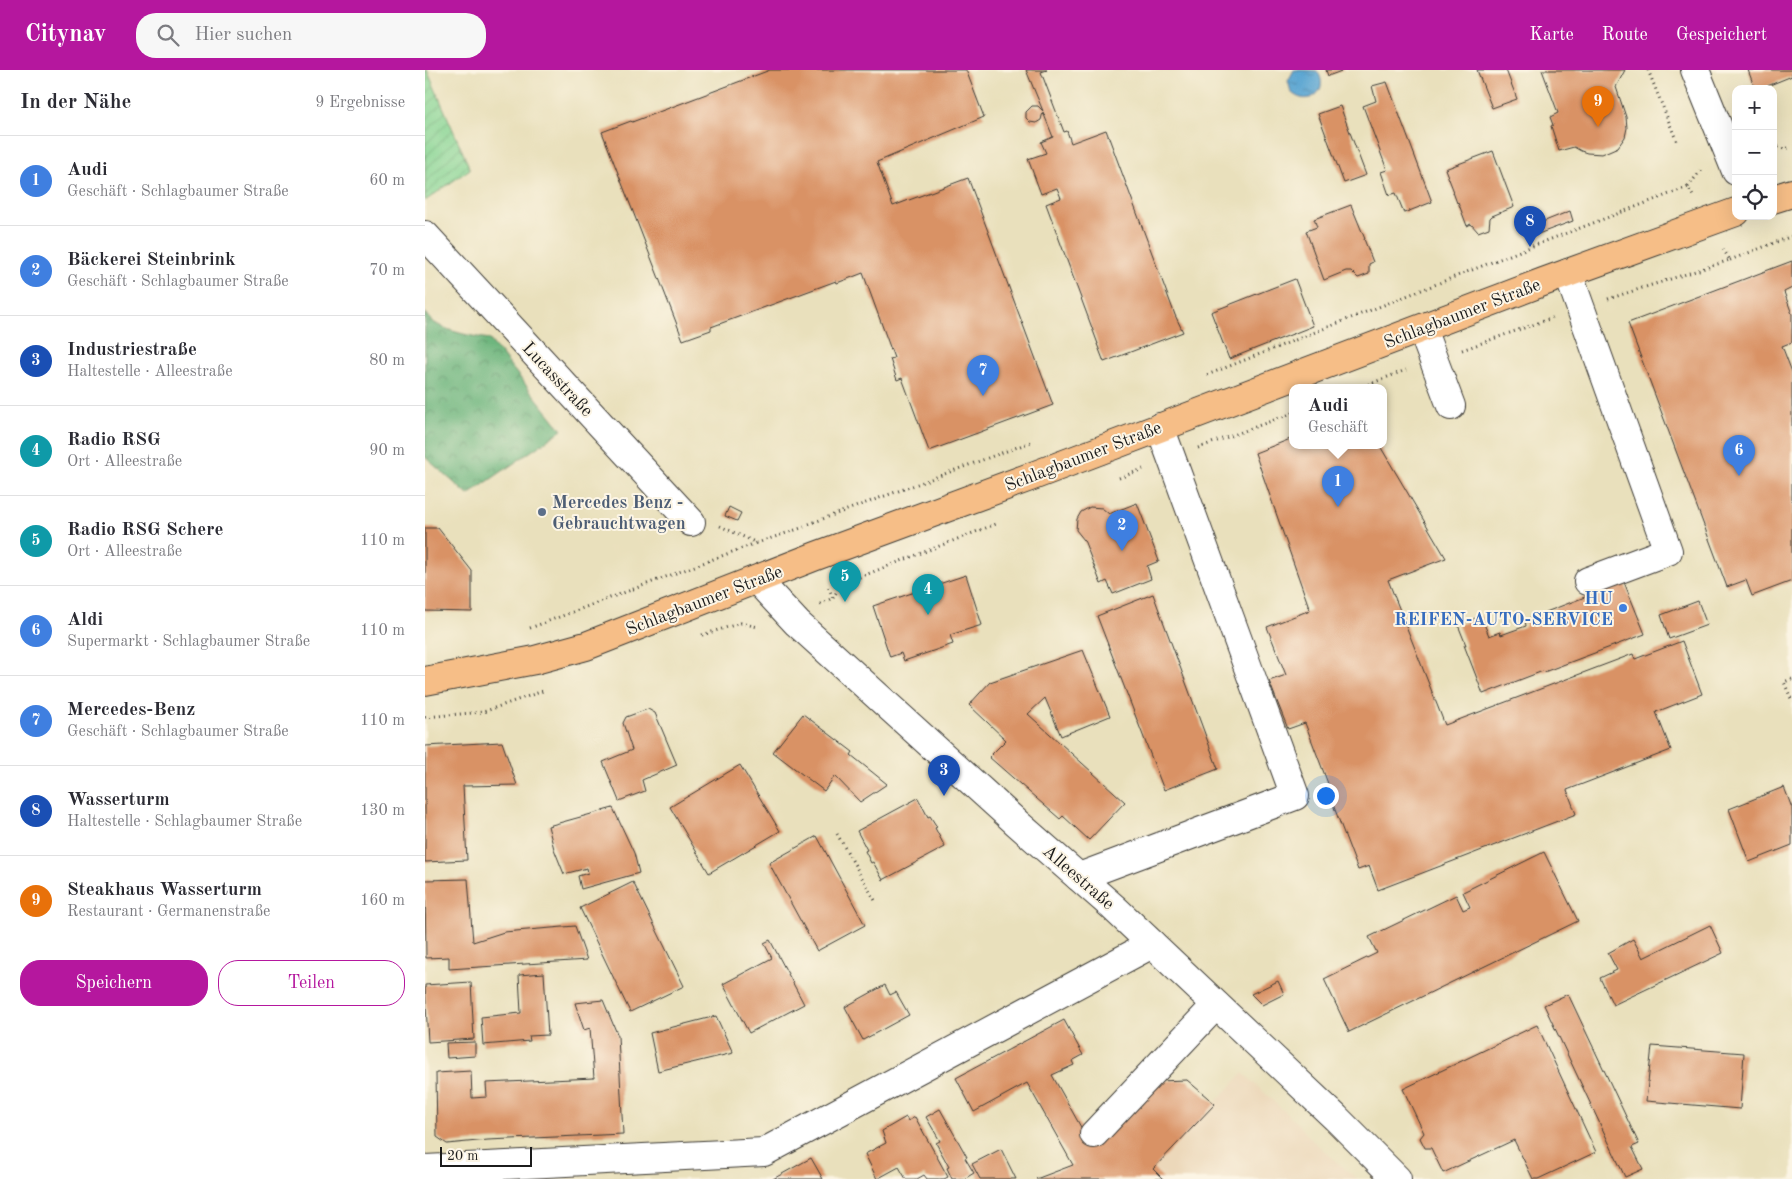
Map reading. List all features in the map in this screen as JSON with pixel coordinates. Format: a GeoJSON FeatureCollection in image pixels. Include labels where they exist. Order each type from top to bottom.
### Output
{"type":"FeatureCollection","features":[{"type":"Feature","properties":{"kind":"main road"},"geometry":{"type":"LineString","coordinates":[[1777,199],[1792,193]]}},
{"type":"Feature","properties":{"kind":"main road","name":"Schlagbaumer Straße"},"geometry":{"type":"LineString","coordinates":[[425,680],[535,660],[585,646],[816,556],[1568,273],[1732,213]]}},
{"type":"Feature","properties":{"kind":"street"},"geometry":{"type":"LineString","coordinates":[[1695,70],[1732,161]]}},
{"type":"Feature","properties":{"kind":"street","name":"Lucasstraße"},"geometry":{"type":"LineString","coordinates":[[425,236],[704,524]]}},
{"type":"Feature","properties":{"kind":"street"},"geometry":{"type":"LineString","coordinates":[[1568,273],[1668,551],[1588,582]]}},
{"type":"Feature","properties":{"kind":"street"},"geometry":{"type":"LineString","coordinates":[[1422,329],[1451,406]]}},
{"type":"Feature","properties":{"kind":"street"},"geometry":{"type":"LineString","coordinates":[[1079,877],[1295,796],[1160,427]]}},
{"type":"Feature","properties":{"kind":"street","name":"Alleestraße"},"geometry":{"type":"LineString","coordinates":[[757,580],[797,623],[1152,944],[1336,1118],[1397,1179]]}},
{"type":"Feature","properties":{"kind":"street"},"geometry":{"type":"LineString","coordinates":[[425,1169],[764,1152],[1152,944]]}},
{"type":"Feature","properties":{"kind":"street"},"geometry":{"type":"LineString","coordinates":[[1094,1134],[1216,1005]]}},
{"type":"Feature","properties":{"kind":"path"},"geometry":{"type":"LineString","coordinates":[[1648,70],[1677,142]]}},
{"type":"Feature","properties":{"kind":"path"},"geometry":{"type":"LineString","coordinates":[[1777,146],[1784,149],[1792,147]]}},
{"type":"Feature","properties":{"kind":"path"},"geometry":{"type":"LineString","coordinates":[[1688,187],[1700,171],[1702,161]]}},
{"type":"Feature","properties":{"kind":"path"},"geometry":{"type":"LineString","coordinates":[[1730,260],[1792,236]]}},
{"type":"Feature","properties":{"kind":"path"},"geometry":{"type":"LineString","coordinates":[[1370,384],[1582,308]]}},
{"type":"Feature","properties":{"kind":"path"},"geometry":{"type":"LineString","coordinates":[[1115,479],[1289,414]]}},
{"type":"Feature","properties":{"kind":"path"},"geometry":{"type":"LineString","coordinates":[[833,598],[839,588],[847,582],[1004,521]]}},
{"type":"Feature","properties":{"kind":"path"},"geometry":{"type":"LineString","coordinates":[[704,524],[757,543]]}},
{"type":"Feature","properties":{"kind":"path"},"geometry":{"type":"LineString","coordinates":[[526,630],[804,526],[816,556]]}},
{"type":"Feature","properties":{"kind":"path"},"geometry":{"type":"LineString","coordinates":[[1792,679],[1784,682],[1792,701]]}},
{"type":"Feature","properties":{"kind":"path"},"geometry":{"type":"LineString","coordinates":[[837,834],[876,902]]}},
{"type":"Feature","properties":{"kind":"shaded area"},"geometry":{"type":"Polygon","coordinates":[[[1243,1073],[1298,1124],[1313,1141],[1357,1179],[1163,1179],[1153,1169],[1243,1073]]]}},
{"type":"Feature","properties":{"kind":"green space"},"geometry":{"type":"Polygon","coordinates":[[[425,70],[427,70],[470,169],[425,201],[425,70]]]}},
{"type":"Feature","properties":{"kind":"green space"},"geometry":{"type":"Polygon","coordinates":[[[425,312],[429,318],[444,328],[489,339],[562,430],[468,495],[425,457],[425,312]]]}},
{"type":"Feature","properties":{"kind":"water"},"geometry":{"type":"Polygon","coordinates":[[[1294,70],[1317,71],[1321,78],[1321,85],[1316,95],[1304,99],[1291,92],[1288,81],[1294,70]]]}},
{"type":"Feature","properties":{"kind":"building"},"geometry":{"type":"Polygon","coordinates":[[[770,70],[966,70],[984,117],[877,162],[893,206],[968,178],[1053,405],[929,451],[902,378],[897,380],[890,359],[894,358],[863,273],[837,283],[836,281],[711,327],[711,330],[683,340],[602,132],[770,70]]]}},
{"type":"Feature","properties":{"kind":"building"},"geometry":{"type":"Polygon","coordinates":[[[1026,70],[1047,70],[1041,72],[1064,132],[1067,131],[1071,143],[1106,130],[1183,332],[1104,362],[1046,204],[1061,198],[1057,188],[1041,194],[1028,159],[1046,153],[1041,142],[1053,137],[1043,112],[1041,120],[1036,123],[1030,122],[1026,118],[1026,112],[1032,106],[1038,106],[1043,111],[1026,70]]]}},
{"type":"Feature","properties":{"kind":"building"},"geometry":{"type":"Polygon","coordinates":[[[1326,70],[1344,70],[1328,76],[1326,70]]]}},
{"type":"Feature","properties":{"kind":"building"},"geometry":{"type":"Polygon","coordinates":[[[1477,70],[1506,70],[1517,99],[1492,108],[1477,70]]]}},
{"type":"Feature","properties":{"kind":"building"},"geometry":{"type":"Polygon","coordinates":[[[1542,70],[1625,70],[1616,87],[1626,117],[1627,128],[1625,137],[1618,147],[1602,154],[1587,153],[1574,147],[1559,151],[1550,117],[1558,113],[1542,70]]]}},
{"type":"Feature","properties":{"kind":"building"},"geometry":{"type":"Polygon","coordinates":[[[1748,70],[1792,70],[1792,76],[1770,85],[1754,85],[1748,70]]]}},
{"type":"Feature","properties":{"kind":"building"},"geometry":{"type":"Polygon","coordinates":[[[1387,82],[1432,202],[1404,213],[1396,193],[1389,195],[1381,172],[1387,170],[1363,106],[1376,101],[1372,86],[1387,82]]]}},
{"type":"Feature","properties":{"kind":"building"},"geometry":{"type":"Polygon","coordinates":[[[1340,106],[1366,175],[1344,183],[1318,114],[1340,106]]]}},
{"type":"Feature","properties":{"kind":"building"},"geometry":{"type":"Polygon","coordinates":[[[1493,151],[1514,207],[1492,216],[1489,228],[1478,232],[1471,224],[1467,226],[1445,169],[1493,151]]]}},
{"type":"Feature","properties":{"kind":"building"},"geometry":{"type":"Polygon","coordinates":[[[1351,205],[1373,262],[1369,264],[1369,274],[1358,278],[1351,271],[1346,271],[1324,280],[1306,231],[1317,227],[1314,219],[1351,205]]]}},
{"type":"Feature","properties":{"kind":"building"},"geometry":{"type":"Polygon","coordinates":[[[1570,211],[1573,221],[1538,234],[1535,225],[1570,211]]]}},
{"type":"Feature","properties":{"kind":"building"},"geometry":{"type":"Polygon","coordinates":[[[1792,261],[1792,288],[1784,292],[1792,314],[1792,342],[1782,346],[1792,372],[1792,581],[1752,596],[1746,580],[1727,587],[1628,323],[1792,261]]]}},
{"type":"Feature","properties":{"kind":"building"},"geometry":{"type":"Polygon","coordinates":[[[1295,279],[1313,326],[1229,359],[1211,312],[1295,279]]]}},
{"type":"Feature","properties":{"kind":"building"},"geometry":{"type":"Polygon","coordinates":[[[1289,440],[1289,449],[1382,449],[1446,558],[1388,580],[1445,725],[1633,654],[1635,659],[1682,641],[1702,694],[1656,712],[1671,750],[1567,790],[1576,814],[1378,890],[1369,866],[1358,870],[1329,794],[1332,794],[1305,723],[1288,729],[1269,681],[1286,675],[1267,627],[1310,610],[1255,453],[1289,440]]]}},
{"type":"Feature","properties":{"kind":"building"},"geometry":{"type":"Polygon","coordinates":[[[1137,503],[1159,561],[1147,566],[1151,579],[1113,594],[1107,581],[1101,584],[1084,540],[1076,530],[1077,519],[1081,512],[1090,507],[1102,508],[1109,514],[1137,503]]]}},
{"type":"Feature","properties":{"kind":"building"},"geometry":{"type":"Polygon","coordinates":[[[729,507],[741,513],[737,521],[725,516],[729,507]]]}},
{"type":"Feature","properties":{"kind":"building"},"geometry":{"type":"Polygon","coordinates":[[[425,528],[438,528],[472,571],[472,612],[425,611],[425,528]]]}},
{"type":"Feature","properties":{"kind":"building"},"geometry":{"type":"Polygon","coordinates":[[[966,575],[982,625],[950,635],[953,644],[904,661],[901,653],[890,657],[873,606],[966,575]]]}},
{"type":"Feature","properties":{"kind":"building"},"geometry":{"type":"Polygon","coordinates":[[[1624,582],[1645,634],[1483,694],[1458,625],[1481,616],[1489,636],[1500,632],[1501,635],[1526,626],[1525,620],[1624,582]]]}},
{"type":"Feature","properties":{"kind":"building"},"geometry":{"type":"Polygon","coordinates":[[[1153,594],[1218,769],[1164,790],[1097,616],[1153,594]]]}},
{"type":"Feature","properties":{"kind":"building"},"geometry":{"type":"Polygon","coordinates":[[[1698,601],[1707,625],[1669,639],[1661,615],[1698,601]]]}},
{"type":"Feature","properties":{"kind":"building"},"geometry":{"type":"Polygon","coordinates":[[[1083,650],[1110,716],[1061,736],[1045,698],[1028,714],[1125,802],[1089,840],[1063,816],[1060,819],[989,757],[1006,740],[969,705],[990,682],[1083,650]]]}},
{"type":"Feature","properties":{"kind":"building"},"geometry":{"type":"Polygon","coordinates":[[[648,709],[655,713],[677,765],[642,780],[645,791],[619,801],[603,762],[632,750],[623,723],[626,717],[648,709]]]}},
{"type":"Feature","properties":{"kind":"building"},"geometry":{"type":"Polygon","coordinates":[[[803,714],[853,752],[851,755],[887,784],[860,802],[835,776],[824,791],[773,752],[803,714]]]}},
{"type":"Feature","properties":{"kind":"building"},"geometry":{"type":"Polygon","coordinates":[[[502,742],[517,785],[463,786],[467,860],[425,862],[425,746],[502,742]]]}},
{"type":"Feature","properties":{"kind":"building"},"geometry":{"type":"Polygon","coordinates":[[[740,765],[780,831],[709,873],[670,807],[740,765]]]}},
{"type":"Feature","properties":{"kind":"building"},"geometry":{"type":"Polygon","coordinates":[[[1784,787],[1792,808],[1792,845],[1749,862],[1729,809],[1784,787]]]}},
{"type":"Feature","properties":{"kind":"building"},"geometry":{"type":"Polygon","coordinates":[[[918,798],[928,817],[930,816],[937,827],[935,828],[945,847],[883,880],[873,862],[871,863],[865,851],[867,850],[857,831],[918,798]]]}},
{"type":"Feature","properties":{"kind":"building"},"geometry":{"type":"Polygon","coordinates":[[[613,808],[634,853],[639,873],[581,889],[578,876],[588,873],[587,868],[564,874],[554,849],[548,826],[613,808]]]}},
{"type":"Feature","properties":{"kind":"building"},"geometry":{"type":"Polygon","coordinates":[[[817,836],[865,925],[817,951],[769,863],[817,836]]]}},
{"type":"Feature","properties":{"kind":"building"},"geometry":{"type":"Polygon","coordinates":[[[1544,852],[1578,921],[1349,1032],[1324,979],[1377,953],[1369,937],[1456,895],[1463,910],[1470,907],[1463,892],[1544,852]]]}},
{"type":"Feature","properties":{"kind":"building"},"geometry":{"type":"Polygon","coordinates":[[[468,879],[473,942],[504,932],[575,926],[587,960],[449,969],[449,957],[426,958],[425,880],[468,879]]]}},
{"type":"Feature","properties":{"kind":"building"},"geometry":{"type":"Polygon","coordinates":[[[633,882],[684,986],[630,1012],[580,908],[633,882]]]}},
{"type":"Feature","properties":{"kind":"building"},"geometry":{"type":"Polygon","coordinates":[[[1710,925],[1723,953],[1613,1005],[1600,978],[1617,970],[1608,953],[1633,939],[1643,958],[1710,925]]]}},
{"type":"Feature","properties":{"kind":"building"},"geometry":{"type":"Polygon","coordinates":[[[770,940],[804,1004],[749,1033],[723,984],[772,958],[764,943],[770,940]]]}},
{"type":"Feature","properties":{"kind":"building"},"geometry":{"type":"Polygon","coordinates":[[[544,973],[548,1035],[529,1036],[530,1041],[483,1045],[481,1017],[521,1013],[519,975],[544,973]]]}},
{"type":"Feature","properties":{"kind":"building"},"geometry":{"type":"Polygon","coordinates":[[[1278,981],[1284,994],[1262,1005],[1251,994],[1278,981]]]}},
{"type":"Feature","properties":{"kind":"building"},"geometry":{"type":"Polygon","coordinates":[[[471,982],[474,1039],[428,1042],[425,985],[471,982]]]}},
{"type":"Feature","properties":{"kind":"building"},"geometry":{"type":"Polygon","coordinates":[[[885,985],[890,995],[896,992],[909,1015],[863,1040],[845,1007],[885,985]]]}},
{"type":"Feature","properties":{"kind":"building"},"geometry":{"type":"Polygon","coordinates":[[[1568,994],[1639,1144],[1632,1147],[1643,1169],[1625,1177],[1544,1005],[1568,994]]]}},
{"type":"Feature","properties":{"kind":"building"},"geometry":{"type":"Polygon","coordinates":[[[603,1000],[618,1036],[623,1134],[488,1140],[447,1144],[437,1137],[436,1073],[471,1071],[472,1098],[487,1097],[486,1083],[594,1078],[590,1028],[584,1030],[575,1003],[603,1000]]]}},
{"type":"Feature","properties":{"kind":"building"},"geometry":{"type":"Polygon","coordinates":[[[716,1016],[733,1053],[658,1071],[650,1033],[716,1016]]]}},
{"type":"Feature","properties":{"kind":"building"},"geometry":{"type":"Polygon","coordinates":[[[1064,1020],[1083,1055],[1072,1061],[1074,1065],[1052,1075],[1092,1147],[1157,1081],[1187,1080],[1215,1104],[1153,1169],[1163,1179],[1036,1179],[1073,1165],[1027,1083],[974,1112],[956,1078],[1064,1020]]]}},
{"type":"Feature","properties":{"kind":"building"},"geometry":{"type":"Polygon","coordinates":[[[1537,1025],[1596,1152],[1538,1179],[1533,1179],[1514,1140],[1443,1173],[1431,1148],[1425,1148],[1420,1138],[1424,1133],[1403,1089],[1537,1025]]]}},
{"type":"Feature","properties":{"kind":"building"},"geometry":{"type":"Polygon","coordinates":[[[475,1042],[475,1056],[447,1058],[446,1043],[475,1042]]]}},
{"type":"Feature","properties":{"kind":"building"},"geometry":{"type":"Polygon","coordinates":[[[1652,1046],[1744,1053],[1740,1109],[1646,1101],[1652,1046]]]}},
{"type":"Feature","properties":{"kind":"building"},"geometry":{"type":"Polygon","coordinates":[[[940,1109],[974,1173],[964,1179],[952,1179],[947,1168],[949,1167],[936,1143],[940,1141],[926,1117],[940,1109]]]}},
{"type":"Feature","properties":{"kind":"building"},"geometry":{"type":"Polygon","coordinates":[[[906,1117],[908,1121],[915,1117],[948,1177],[944,1179],[927,1179],[924,1175],[917,1179],[906,1179],[899,1167],[877,1179],[865,1154],[886,1143],[882,1131],[906,1117]]]}},
{"type":"Feature","properties":{"kind":"building"},"geometry":{"type":"Polygon","coordinates":[[[1001,1149],[1016,1179],[980,1179],[972,1164],[1001,1149]]]}},
{"type":"Feature","properties":{"kind":"building"},"geometry":{"type":"Polygon","coordinates":[[[811,1158],[823,1179],[773,1179],[811,1158]]]}},
{"type":"Feature","properties":{"kind":"place","name":"Steakhaus Wasserturm"},"geometry":{"type":"Point","coordinates":[1598,127]}},
{"type":"Feature","properties":{"kind":"place","name":"Wasserturm"},"geometry":{"type":"Point","coordinates":[1530,247]}},
{"type":"Feature","properties":{"kind":"place","name":"Mercedes-Benz"},"geometry":{"type":"Point","coordinates":[983,396]}},
{"type":"Feature","properties":{"kind":"place","name":"Aldi"},"geometry":{"type":"Point","coordinates":[1739,476]}},
{"type":"Feature","properties":{"kind":"place","name":"Audi"},"geometry":{"type":"Point","coordinates":[1338,507]}},
{"type":"Feature","properties":{"kind":"place","name":"Mercedes Benz - Gebrauchtwagen"},"geometry":{"type":"Point","coordinates":[542,512]}},
{"type":"Feature","properties":{"kind":"place","name":"Bäckerei Steinbrink"},"geometry":{"type":"Point","coordinates":[1122,551]}},
{"type":"Feature","properties":{"kind":"place","name":"Radio RSG Schere"},"geometry":{"type":"Point","coordinates":[845,602]}},
{"type":"Feature","properties":{"kind":"place","name":"HU REIFEN-AUTO-SERVICE"},"geometry":{"type":"Point","coordinates":[1623,608]}},
{"type":"Feature","properties":{"kind":"place","name":"Radio RSG"},"geometry":{"type":"Point","coordinates":[928,615]}},
{"type":"Feature","properties":{"kind":"place","name":"Industriestraße"},"geometry":{"type":"Point","coordinates":[944,796]}}]}
